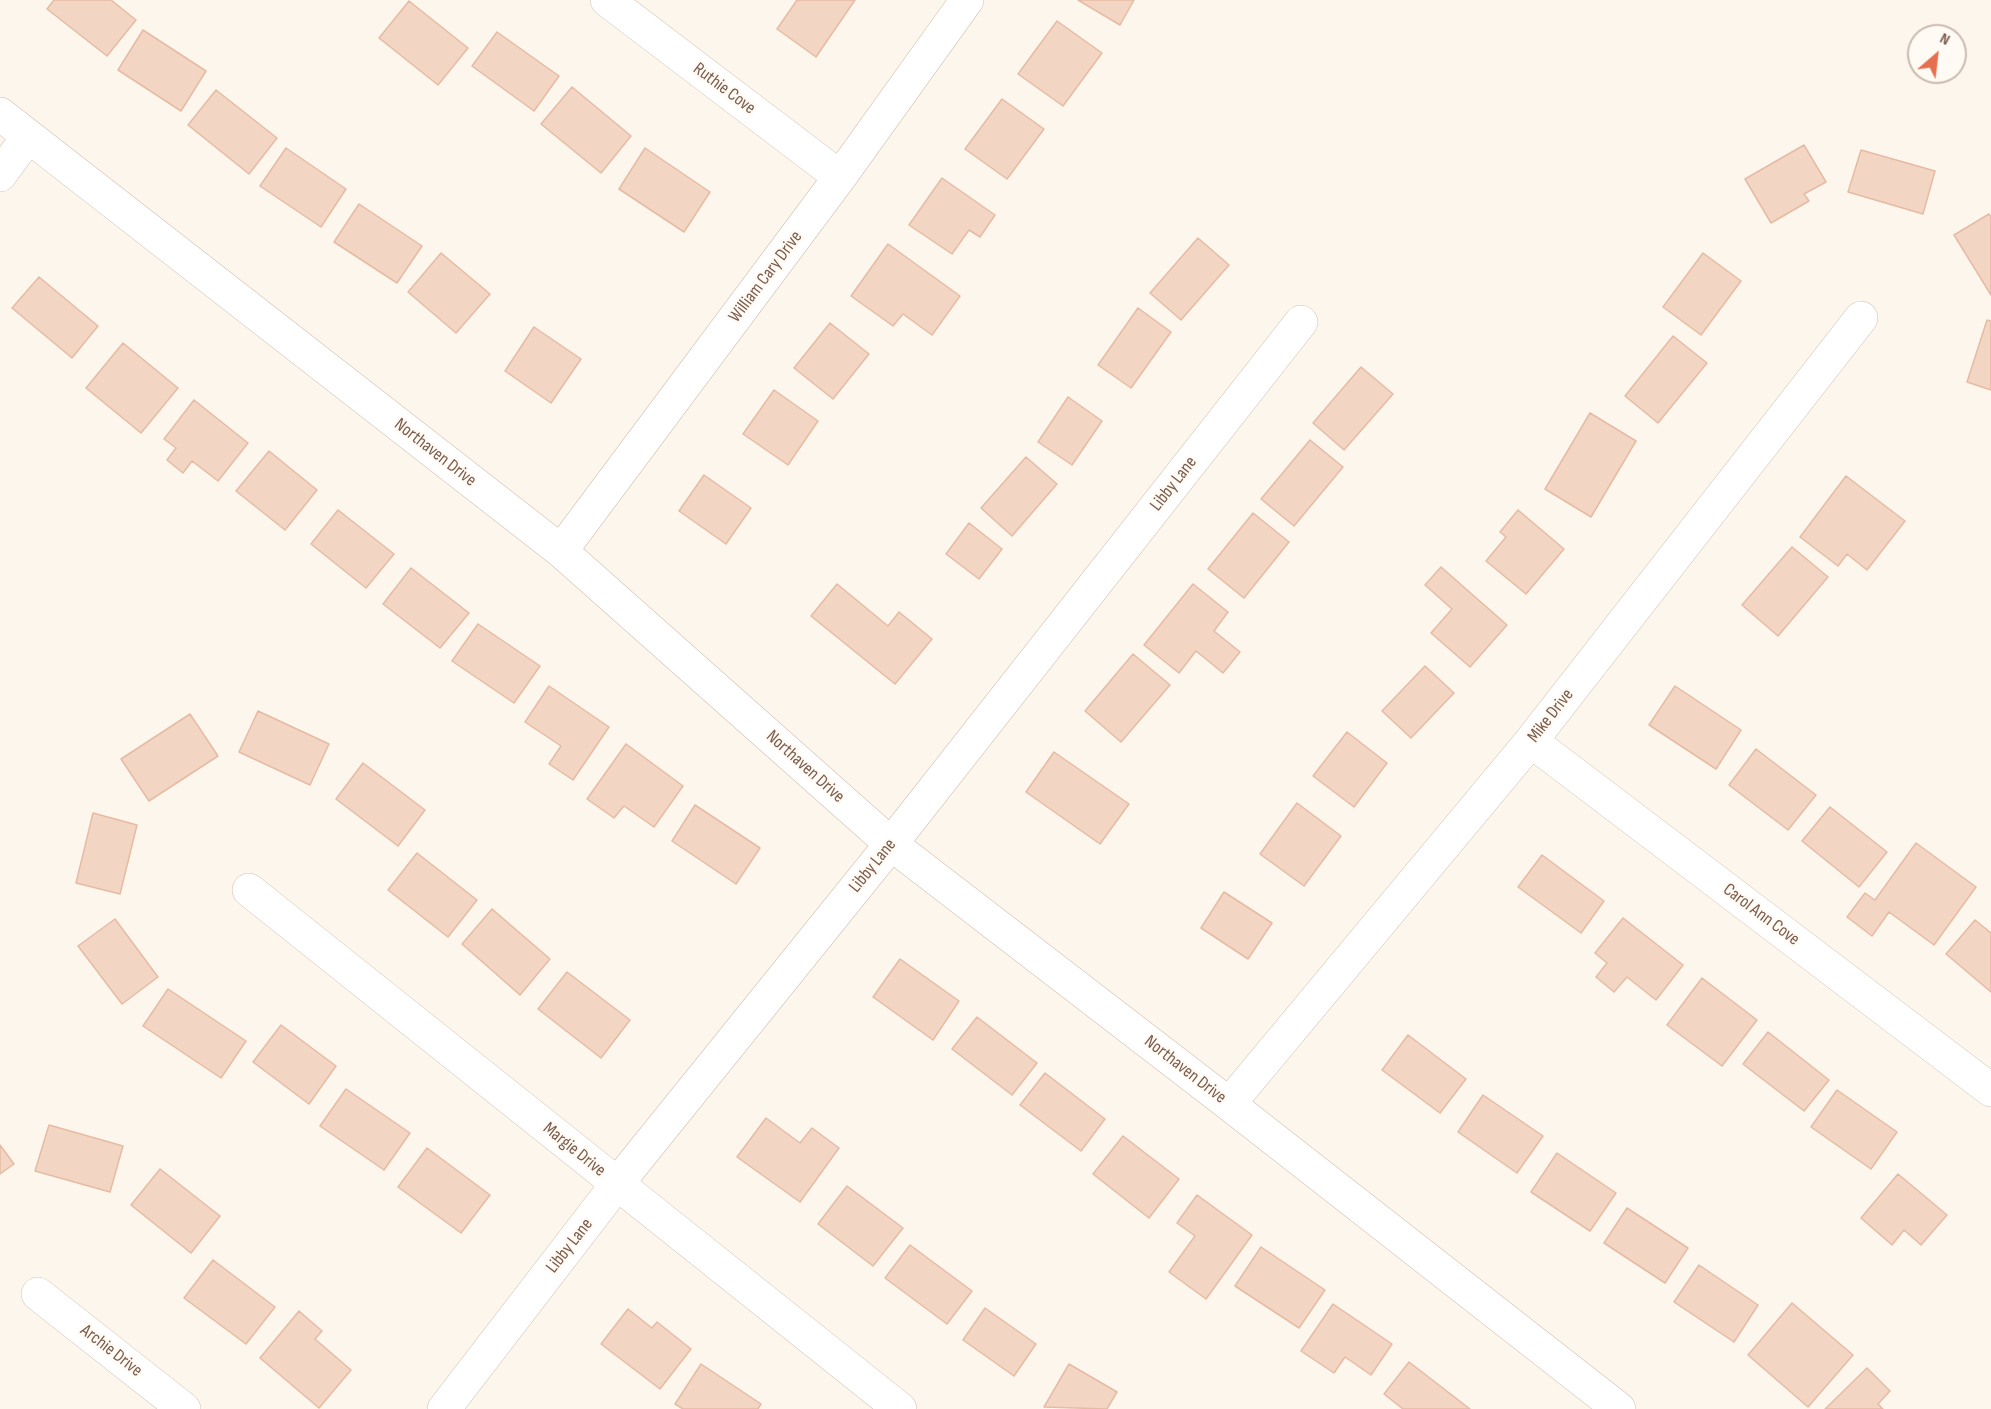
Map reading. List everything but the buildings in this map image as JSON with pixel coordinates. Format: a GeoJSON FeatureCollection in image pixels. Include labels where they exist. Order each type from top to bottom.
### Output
{"type":"FeatureCollection","features":[{"type":"Feature","properties":{"kind":"street","name":"Ruthie Cove"},"geometry":{"type":"LineString","coordinates":[[607,0],[840,177]]}},
{"type":"Feature","properties":{"kind":"street","name":"William Cary Drive"},"geometry":{"type":"LineString","coordinates":[[561,551],[840,177],[967,0]]}},
{"type":"Feature","properties":{"kind":"street","name":"Northaven Drive"},"geometry":{"type":"LineString","coordinates":[[0,114],[561,551],[891,844],[1229,1104],[1618,1409]]}},
{"type":"Feature","properties":{"kind":"street"},"geometry":{"type":"LineString","coordinates":[[0,175],[28,137]]}},
{"type":"Feature","properties":{"kind":"street","name":"Mike Drive"},"geometry":{"type":"LineString","coordinates":[[1229,1104],[1531,741],[1861,318]]}},
{"type":"Feature","properties":{"kind":"street","name":"Libby Lane"},"geometry":{"type":"LineString","coordinates":[[444,1409],[617,1184],[891,844],[1301,322]]}},
{"type":"Feature","properties":{"kind":"street","name":"Carol Ann Cove"},"geometry":{"type":"LineString","coordinates":[[1531,741],[1991,1090]]}},
{"type":"Feature","properties":{"kind":"street","name":"Margie Drive"},"geometry":{"type":"LineString","coordinates":[[249,890],[900,1409]]}},
{"type":"Feature","properties":{"kind":"street","name":"Archie Drive"},"geometry":{"type":"LineString","coordinates":[[38,1294],[184,1409]]}}]}
